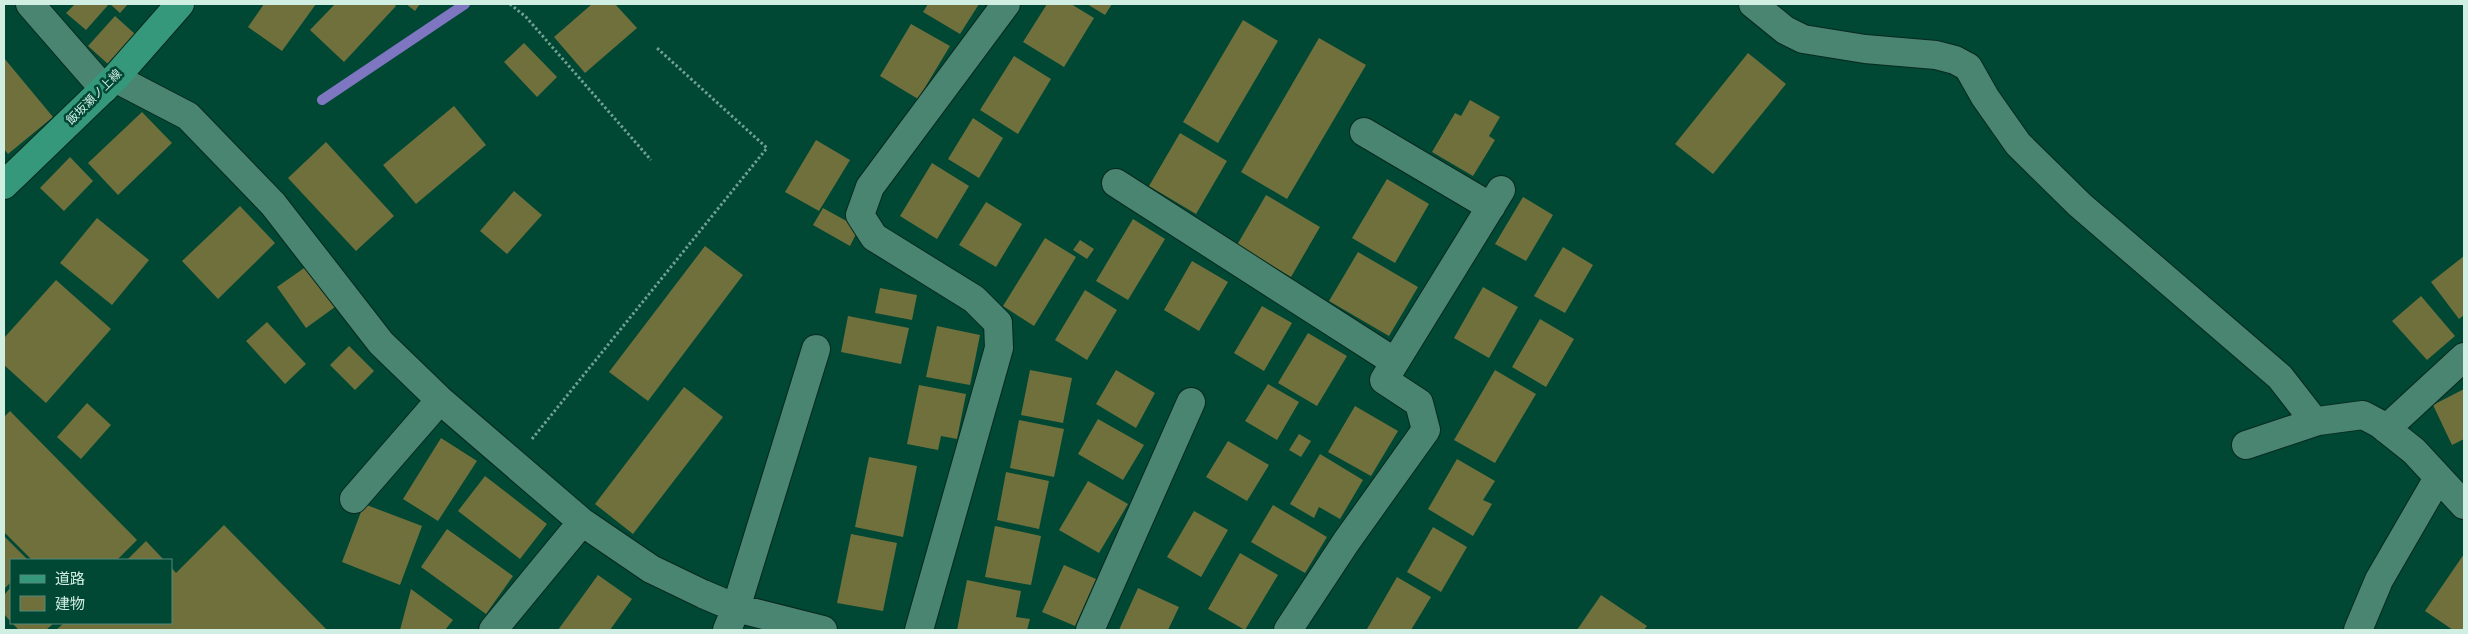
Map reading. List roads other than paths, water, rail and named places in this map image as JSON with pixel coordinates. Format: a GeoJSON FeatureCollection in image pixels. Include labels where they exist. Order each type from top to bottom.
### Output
{"type":"FeatureCollection","features":[{"type":"Feature","properties":{"kind":"main road","name":"飯坂瀬ノ上線"},"geometry":{"type":"LineString","coordinates":[[4,185],[110,83],[180,4]]}},
{"type":"Feature","properties":{"kind":"street"},"geometry":{"type":"LineString","coordinates":[[30,4],[68,50],[110,83],[188,116],[273,204],[381,343],[440,400],[582,522],[651,569],[732,619],[823,630]]}},
{"type":"Feature","properties":{"kind":"street"},"geometry":{"type":"LineString","coordinates":[[920,630],[998,348],[998,323],[974,298],[874,237],[860,215],[870,187],[1006,4]]}},
{"type":"Feature","properties":{"kind":"street"},"geometry":{"type":"LineString","coordinates":[[1752,4],[1785,30],[1803,39],[1865,49],[1936,55],[1955,60],[1968,67],[1985,97],[2018,144],[2080,205],[2280,377],[2315,422]]}},
{"type":"Feature","properties":{"kind":"street"},"geometry":{"type":"LineString","coordinates":[[1288,630],[1346,542],[1426,430],[1419,403],[1384,380],[1496,199],[1364,132]]}},
{"type":"Feature","properties":{"kind":"street"},"geometry":{"type":"LineString","coordinates":[[1116,183],[1395,362]]}},
{"type":"Feature","properties":{"kind":"street"},"geometry":{"type":"LineString","coordinates":[[732,619],[816,349]]}},
{"type":"Feature","properties":{"kind":"street"},"geometry":{"type":"LineString","coordinates":[[2386,429],[2464,357]]}},
{"type":"Feature","properties":{"kind":"street"},"geometry":{"type":"LineString","coordinates":[[354,499],[440,400]]}},
{"type":"Feature","properties":{"kind":"street"},"geometry":{"type":"LineString","coordinates":[[1090,630],[1191,402]]}},
{"type":"Feature","properties":{"kind":"street"},"geometry":{"type":"LineString","coordinates":[[2246,445],[2315,422],[2363,415],[2386,429],[2414,451],[2464,505]]}},
{"type":"Feature","properties":{"kind":"street"},"geometry":{"type":"LineString","coordinates":[[2358,630],[2379,580],[2438,478]]}},
{"type":"Feature","properties":{"kind":"street"},"geometry":{"type":"LineString","coordinates":[[493,630],[582,522]]}},
{"type":"Feature","properties":{"kind":"waterway"},"geometry":{"type":"LineString","coordinates":[[322,100],[465,4]]}}]}
